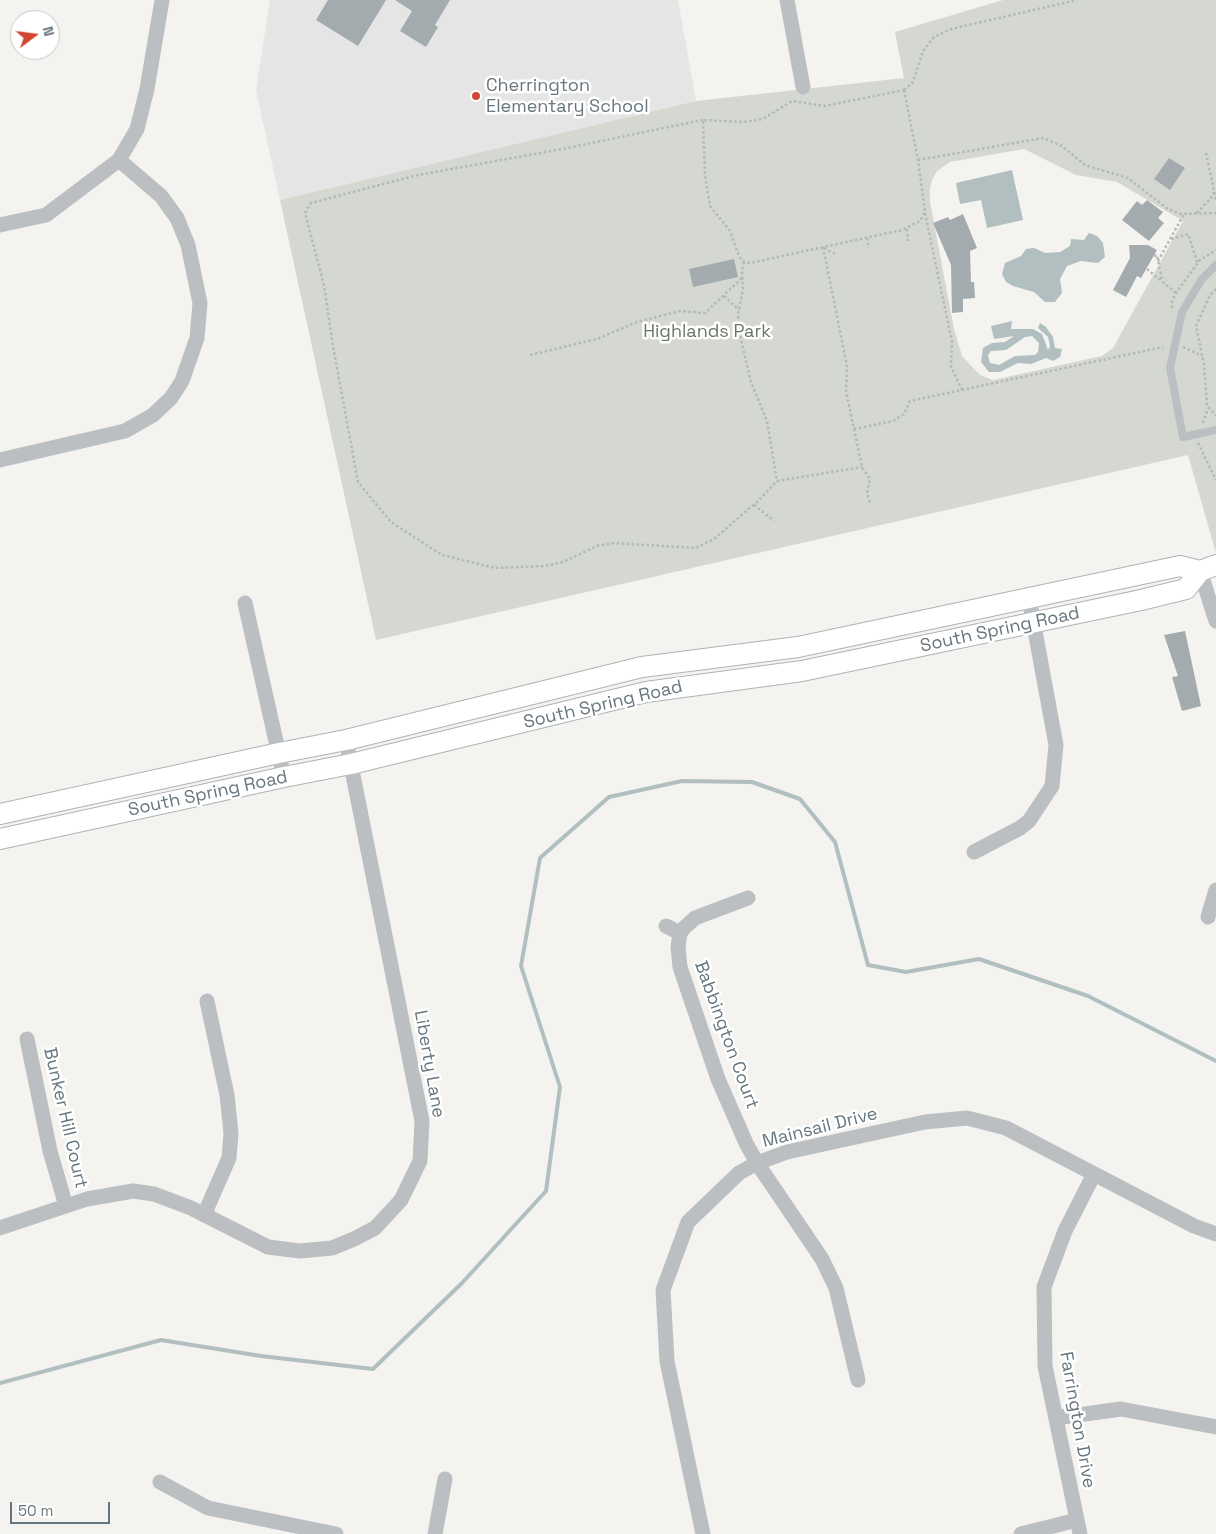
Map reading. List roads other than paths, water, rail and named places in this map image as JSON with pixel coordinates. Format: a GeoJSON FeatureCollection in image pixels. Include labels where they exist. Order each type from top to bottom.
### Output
{"type":"FeatureCollection","features":[{"type":"Feature","properties":{"kind":"main road","name":"South Spring Road"},"geometry":{"type":"LineString","coordinates":[[0,814],[346,740],[642,668],[798,647],[1180,566],[1208,568]]}},
{"type":"Feature","properties":{"kind":"main road","name":"South Spring Road"},"geometry":{"type":"LineString","coordinates":[[0,839],[351,764],[646,692],[802,671],[1186,589],[1208,568]]}},
{"type":"Feature","properties":{"kind":"main road"},"geometry":{"type":"LineString","coordinates":[[87,795],[92,819]]}},
{"type":"Feature","properties":{"kind":"street"},"geometry":{"type":"LineString","coordinates":[[0,225],[46,215],[119,160],[136,129],[147,89],[162,0]]}},
{"type":"Feature","properties":{"kind":"street"},"geometry":{"type":"LineString","coordinates":[[787,0],[803,87]]}},
{"type":"Feature","properties":{"kind":"street"},"geometry":{"type":"LineString","coordinates":[[0,460],[125,431],[153,415],[171,398],[182,381],[197,338],[200,303],[188,245],[177,218],[161,196],[119,160]]}},
{"type":"Feature","properties":{"kind":"street"},"geometry":{"type":"LineString","coordinates":[[1208,568],[1216,621]]}},
{"type":"Feature","properties":{"kind":"street"},"geometry":{"type":"LineString","coordinates":[[974,852],[1020,828],[1029,821],[1052,786],[1056,745],[1029,598]]}},
{"type":"Feature","properties":{"kind":"street"},"geometry":{"type":"LineString","coordinates":[[245,603],[284,777]]}},
{"type":"Feature","properties":{"kind":"street","name":"Liberty Lane"},"geometry":{"type":"LineString","coordinates":[[0,1228],[66,1206],[110,1194],[133,1191],[154,1194],[204,1215],[268,1246],[300,1251],[332,1248],[375,1228],[391,1213],[410,1184],[420,1161],[423,1140],[420,1102],[346,740]]}},
{"type":"Feature","properties":{"kind":"street"},"geometry":{"type":"LineString","coordinates":[[1208,917],[1216,890]]}},
{"type":"Feature","properties":{"kind":"street"},"geometry":{"type":"LineString","coordinates":[[666,926],[680,933],[695,918],[748,898]]}},
{"type":"Feature","properties":{"kind":"street","name":"Babbington Court"},"geometry":{"type":"LineString","coordinates":[[680,933],[678,947],[680,967],[718,1079],[756,1163],[822,1259],[836,1288],[858,1380]]}},
{"type":"Feature","properties":{"kind":"street"},"geometry":{"type":"LineString","coordinates":[[204,1215],[229,1158],[231,1133],[227,1095],[207,1001]]}},
{"type":"Feature","properties":{"kind":"street","name":"Bunker Hill Court"},"geometry":{"type":"LineString","coordinates":[[27,1039],[50,1151],[66,1206]]}},
{"type":"Feature","properties":{"kind":"street","name":"Mainsail Drive"},"geometry":{"type":"LineString","coordinates":[[703,1534],[667,1361],[662,1290],[688,1222],[739,1173],[756,1163],[787,1152],[925,1122],[967,1118],[1006,1128],[1194,1226],[1216,1234]]}},
{"type":"Feature","properties":{"kind":"street","name":"Farrington Drive"},"geometry":{"type":"LineString","coordinates":[[1079,1527],[1045,1366],[1044,1287],[1065,1231],[1094,1174]]}},
{"type":"Feature","properties":{"kind":"street"},"geometry":{"type":"LineString","coordinates":[[1056,1418],[1121,1409],[1216,1427]]}},
{"type":"Feature","properties":{"kind":"street"},"geometry":{"type":"LineString","coordinates":[[435,1534],[445,1480]]}},
{"type":"Feature","properties":{"kind":"street"},"geometry":{"type":"LineString","coordinates":[[160,1482],[208,1508],[336,1534]]}},
{"type":"Feature","properties":{"kind":"street"},"geometry":{"type":"LineString","coordinates":[[1021,1534],[1079,1527]]}},
{"type":"Feature","properties":{"kind":"lane"},"geometry":{"type":"LineString","coordinates":[[1216,265],[1202,278],[1182,312],[1170,368],[1182,437],[1216,430]]}},
{"type":"Feature","properties":{"kind":"waterway"},"geometry":{"type":"LineString","coordinates":[[0,1383],[161,1340],[261,1356],[373,1369],[462,1283],[546,1191],[560,1087],[521,966],[540,858],[609,797],[682,781],[752,782],[800,799],[835,842],[868,965],[906,972],[979,959],[1088,996],[1216,1061]]}},
{"type":"Feature","properties":{"kind":"place","name":"Cherrington Elementary School"},"geometry":{"type":"Point","coordinates":[476,96]}},
{"type":"Feature","properties":{"kind":"park label","name":"Highlands Park"},"geometry":{"type":"Point","coordinates":[707,332]}}]}
